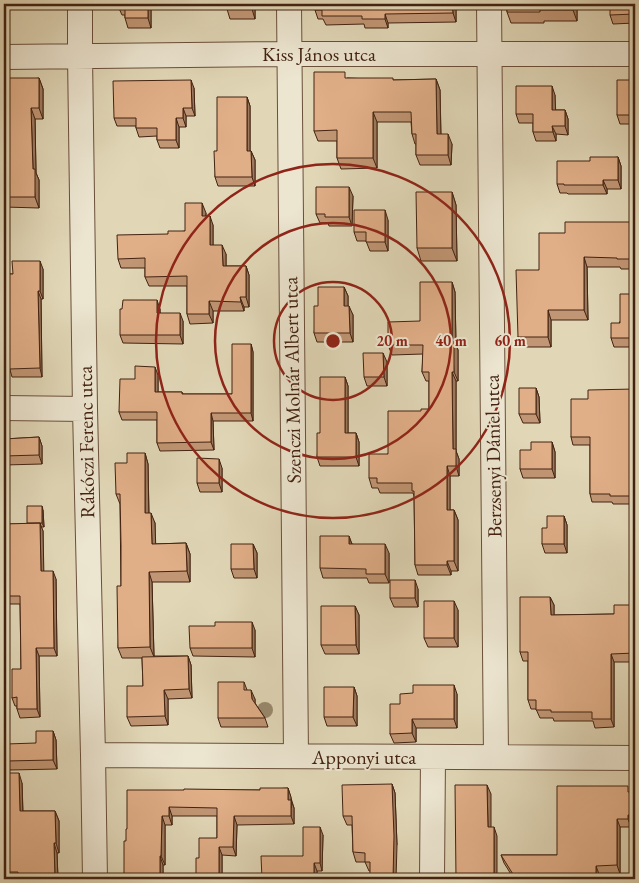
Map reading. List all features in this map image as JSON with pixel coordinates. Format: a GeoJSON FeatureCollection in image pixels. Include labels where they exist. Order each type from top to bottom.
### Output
{"type":"FeatureCollection","features":[{"type":"Feature","properties":{"kind":"street","name":"Rákóczi Ferenc utca"},"geometry":{"type":"LineString","coordinates":[[80,4],[85,409],[95,879]]}},
{"type":"Feature","properties":{"kind":"street","name":"Szenczi Molnár Albert utca"},"geometry":{"type":"LineString","coordinates":[[289,4],[296,756]]}},
{"type":"Feature","properties":{"kind":"street","name":"Berzsenyi Dániel utca"},"geometry":{"type":"LineString","coordinates":[[489,4],[496,758]]}},
{"type":"Feature","properties":{"kind":"street","name":"Kiss János utca"},"geometry":{"type":"LineString","coordinates":[[4,57],[289,54],[635,54]]}},
{"type":"Feature","properties":{"kind":"street"},"geometry":{"type":"LineString","coordinates":[[4,408],[85,409]]}},
{"type":"Feature","properties":{"kind":"street","name":"Apponyi utca"},"geometry":{"type":"LineString","coordinates":[[93,755],[635,758]]}},
{"type":"Feature","properties":{"kind":"street"},"geometry":{"type":"LineString","coordinates":[[432,879],[433,757]]}},
{"type":"Feature","properties":{"kind":"building"},"geometry":{"type":"Polygon","coordinates":[[[118,4],[148,4],[148,18],[125,18],[125,6],[118,6],[118,4]]]}},
{"type":"Feature","properties":{"kind":"building"},"geometry":{"type":"Polygon","coordinates":[[[227,4],[252,4],[252,9],[227,9],[227,4]]]}},
{"type":"Feature","properties":{"kind":"building"},"geometry":{"type":"Polygon","coordinates":[[[315,4],[452,4],[453,13],[385,14],[385,19],[362,19],[362,16],[322,16],[322,10],[315,10],[315,4]]]}},
{"type":"Feature","properties":{"kind":"building"},"geometry":{"type":"Polygon","coordinates":[[[507,4],[573,4],[573,10],[507,12],[507,4]]]}},
{"type":"Feature","properties":{"kind":"building"},"geometry":{"type":"Polygon","coordinates":[[[610,4],[635,4],[635,14],[610,15],[610,4]]]}},
{"type":"Feature","properties":{"kind":"building"},"geometry":{"type":"Polygon","coordinates":[[[314,72],[345,72],[345,78],[436,79],[437,134],[448,134],[448,155],[416,155],[416,134],[412,134],[411,112],[373,112],[373,158],[337,158],[337,130],[314,131],[314,72]]]}},
{"type":"Feature","properties":{"kind":"building"},"geometry":{"type":"Polygon","coordinates":[[[7,78],[39,78],[39,108],[31,108],[35,197],[4,197],[4,84],[7,84],[7,78]]]}},
{"type":"Feature","properties":{"kind":"building"},"geometry":{"type":"Polygon","coordinates":[[[191,80],[192,108],[183,108],[183,118],[176,118],[176,140],[157,140],[157,128],[136,128],[136,118],[114,118],[113,81],[191,80]]]}},
{"type":"Feature","properties":{"kind":"building"},"geometry":{"type":"Polygon","coordinates":[[[617,80],[635,80],[635,115],[617,115],[617,80]]]}},
{"type":"Feature","properties":{"kind":"building"},"geometry":{"type":"Polygon","coordinates":[[[516,86],[552,86],[552,110],[565,110],[565,126],[552,126],[553,132],[533,132],[533,114],[516,114],[516,86]]]}},
{"type":"Feature","properties":{"kind":"building"},"geometry":{"type":"Polygon","coordinates":[[[217,97],[247,97],[247,151],[251,151],[252,177],[215,177],[214,151],[217,151],[217,97]]]}},
{"type":"Feature","properties":{"kind":"building"},"geometry":{"type":"Polygon","coordinates":[[[590,157],[618,157],[618,180],[603,180],[603,185],[557,184],[557,161],[590,161],[590,157]]]}},
{"type":"Feature","properties":{"kind":"building"},"geometry":{"type":"Polygon","coordinates":[[[316,187],[349,187],[349,217],[325,217],[325,214],[316,214],[316,187]]]}},
{"type":"Feature","properties":{"kind":"building"},"geometry":{"type":"Polygon","coordinates":[[[416,192],[452,192],[452,248],[417,248],[416,192]]]}},
{"type":"Feature","properties":{"kind":"building"},"geometry":{"type":"Polygon","coordinates":[[[185,203],[202,203],[202,216],[210,216],[210,245],[222,245],[223,266],[246,266],[246,297],[240,297],[241,302],[209,301],[209,314],[187,314],[187,276],[145,277],[145,258],[118,259],[117,235],[168,234],[168,231],[185,231],[185,203]]]}},
{"type":"Feature","properties":{"kind":"building"},"geometry":{"type":"Polygon","coordinates":[[[354,210],[385,210],[385,242],[366,242],[366,232],[354,232],[354,210]]]}},
{"type":"Feature","properties":{"kind":"building"},"geometry":{"type":"Polygon","coordinates":[[[565,222],[635,222],[635,259],[584,257],[584,310],[548,310],[548,337],[518,337],[516,270],[539,270],[539,233],[565,233],[565,222]]]}},
{"type":"Feature","properties":{"kind":"building"},"geometry":{"type":"Polygon","coordinates":[[[12,261],[40,261],[40,291],[38,291],[40,368],[9,369],[9,358],[4,358],[4,274],[13,274],[12,261]]]}},
{"type":"Feature","properties":{"kind":"building"},"geometry":{"type":"Polygon","coordinates":[[[420,282],[452,282],[452,341],[454,341],[454,372],[452,372],[453,449],[456,449],[456,466],[447,466],[447,510],[454,510],[454,561],[447,561],[447,565],[415,565],[414,491],[412,491],[412,483],[377,483],[377,478],[369,478],[369,454],[388,454],[388,411],[421,411],[421,409],[429,409],[429,372],[422,372],[423,345],[388,345],[388,322],[420,321],[420,282]]]}},
{"type":"Feature","properties":{"kind":"building"},"geometry":{"type":"Polygon","coordinates":[[[318,287],[344,287],[344,306],[349,306],[350,333],[314,333],[314,306],[318,306],[318,287]]]}},
{"type":"Feature","properties":{"kind":"building"},"geometry":{"type":"Polygon","coordinates":[[[620,294],[635,294],[635,338],[611,338],[611,323],[620,323],[620,294]]]}},
{"type":"Feature","properties":{"kind":"building"},"geometry":{"type":"Polygon","coordinates":[[[123,300],[157,300],[157,313],[180,313],[180,335],[120,335],[120,309],[122,309],[123,300]]]}},
{"type":"Feature","properties":{"kind":"building"},"geometry":{"type":"Polygon","coordinates":[[[232,344],[251,344],[251,413],[211,413],[211,442],[157,443],[157,412],[119,412],[120,379],[135,379],[135,366],[155,367],[155,392],[232,394],[232,344]]]}},
{"type":"Feature","properties":{"kind":"building"},"geometry":{"type":"Polygon","coordinates":[[[363,353],[383,353],[384,377],[364,377],[363,353]]]}},
{"type":"Feature","properties":{"kind":"building"},"geometry":{"type":"Polygon","coordinates":[[[320,377],[345,377],[345,433],[356,433],[356,457],[317,457],[317,433],[320,433],[320,377]]]}},
{"type":"Feature","properties":{"kind":"building"},"geometry":{"type":"Polygon","coordinates":[[[519,388],[536,388],[536,414],[519,414],[519,388]]]}},
{"type":"Feature","properties":{"kind":"building"},"geometry":{"type":"Polygon","coordinates":[[[635,389],[635,496],[590,494],[590,437],[571,437],[571,399],[588,399],[588,390],[635,389]]]}},
{"type":"Feature","properties":{"kind":"building"},"geometry":{"type":"Polygon","coordinates":[[[39,437],[39,455],[4,456],[4,439],[39,437]]]}},
{"type":"Feature","properties":{"kind":"building"},"geometry":{"type":"Polygon","coordinates":[[[531,442],[552,442],[552,469],[520,469],[520,450],[531,450],[531,442]]]}},
{"type":"Feature","properties":{"kind":"building"},"geometry":{"type":"Polygon","coordinates":[[[127,453],[145,453],[145,513],[151,513],[152,544],[186,543],[187,571],[149,572],[150,647],[118,648],[117,586],[121,586],[121,546],[120,494],[116,494],[115,463],[127,463],[127,453]]]}},
{"type":"Feature","properties":{"kind":"building"},"geometry":{"type":"Polygon","coordinates":[[[197,458],[219,459],[219,483],[197,483],[197,458]]]}},
{"type":"Feature","properties":{"kind":"building"},"geometry":{"type":"Polygon","coordinates":[[[27,506],[42,506],[42,523],[27,523],[27,506]]]}},
{"type":"Feature","properties":{"kind":"building"},"geometry":{"type":"Polygon","coordinates":[[[547,516],[564,516],[564,544],[542,544],[542,528],[547,528],[547,516]]]}},
{"type":"Feature","properties":{"kind":"building"},"geometry":{"type":"Polygon","coordinates":[[[40,523],[41,571],[53,571],[54,648],[36,648],[37,709],[17,709],[17,697],[12,698],[12,669],[21,669],[20,596],[4,596],[4,524],[40,523]]]}},
{"type":"Feature","properties":{"kind":"building"},"geometry":{"type":"Polygon","coordinates":[[[320,536],[349,536],[349,544],[385,544],[385,574],[366,574],[366,569],[320,568],[320,536]]]}},
{"type":"Feature","properties":{"kind":"building"},"geometry":{"type":"Polygon","coordinates":[[[631,539],[635,539],[635,572],[631,572],[631,539]]]}},
{"type":"Feature","properties":{"kind":"building"},"geometry":{"type":"Polygon","coordinates":[[[231,544],[253,544],[254,569],[231,569],[231,544]]]}},
{"type":"Feature","properties":{"kind":"building"},"geometry":{"type":"Polygon","coordinates":[[[390,580],[415,580],[415,598],[390,598],[390,580]]]}},
{"type":"Feature","properties":{"kind":"building"},"geometry":{"type":"Polygon","coordinates":[[[520,597],[550,597],[551,615],[614,614],[614,605],[635,605],[635,653],[611,654],[611,719],[592,719],[592,712],[536,710],[536,700],[528,700],[528,652],[520,652],[520,597]]]}},
{"type":"Feature","properties":{"kind":"building"},"geometry":{"type":"Polygon","coordinates":[[[424,601],[454,601],[454,638],[424,638],[424,601]]]}},
{"type":"Feature","properties":{"kind":"building"},"geometry":{"type":"Polygon","coordinates":[[[321,606],[355,606],[356,645],[321,645],[321,606]]]}},
{"type":"Feature","properties":{"kind":"building"},"geometry":{"type":"Polygon","coordinates":[[[215,622],[252,622],[252,648],[190,648],[189,626],[215,626],[215,622]]]}},
{"type":"Feature","properties":{"kind":"building"},"geometry":{"type":"Polygon","coordinates":[[[188,656],[189,689],[164,690],[165,716],[127,717],[127,686],[143,686],[142,657],[188,656]]]}},
{"type":"Feature","properties":{"kind":"building"},"geometry":{"type":"Polygon","coordinates":[[[218,682],[244,682],[244,690],[251,690],[252,699],[265,718],[218,718],[218,682]]]}},
{"type":"Feature","properties":{"kind":"building"},"geometry":{"type":"Polygon","coordinates":[[[413,685],[454,685],[454,719],[412,719],[412,733],[390,734],[390,704],[400,704],[400,694],[413,693],[413,685]]]}},
{"type":"Feature","properties":{"kind":"building"},"geometry":{"type":"Polygon","coordinates":[[[324,687],[354,687],[353,717],[324,717],[324,687]]]}},
{"type":"Feature","properties":{"kind":"building"},"geometry":{"type":"Polygon","coordinates":[[[36,731],[53,731],[53,760],[6,761],[6,744],[36,743],[36,731]]]}},
{"type":"Feature","properties":{"kind":"building"},"geometry":{"type":"Polygon","coordinates":[[[4,773],[19,773],[20,811],[55,811],[55,879],[18,879],[18,872],[4,872],[4,773]]]}},
{"type":"Feature","properties":{"kind":"building"},"geometry":{"type":"Polygon","coordinates":[[[392,784],[393,879],[370,879],[370,862],[365,862],[365,853],[353,852],[352,816],[343,816],[342,785],[392,784]]]}},
{"type":"Feature","properties":{"kind":"building"},"geometry":{"type":"Polygon","coordinates":[[[455,785],[487,785],[488,827],[494,827],[494,879],[456,879],[455,785]]]}},
{"type":"Feature","properties":{"kind":"building"},"geometry":{"type":"Polygon","coordinates":[[[557,786],[628,786],[628,792],[635,792],[635,815],[628,815],[628,819],[617,819],[617,865],[596,866],[596,879],[516,879],[501,855],[557,855],[557,786]]]}},
{"type":"Feature","properties":{"kind":"building"},"geometry":{"type":"Polygon","coordinates":[[[260,788],[288,788],[288,800],[291,800],[291,816],[234,816],[233,847],[219,847],[219,879],[196,879],[196,858],[199,858],[199,838],[217,838],[217,808],[169,807],[169,816],[162,816],[160,879],[124,879],[127,790],[260,790],[260,788]]]}},
{"type":"Feature","properties":{"kind":"building"},"geometry":{"type":"Polygon","coordinates":[[[303,827],[320,827],[320,863],[314,863],[314,875],[282,875],[279,879],[262,879],[261,856],[303,856],[303,827]]]}}]}
